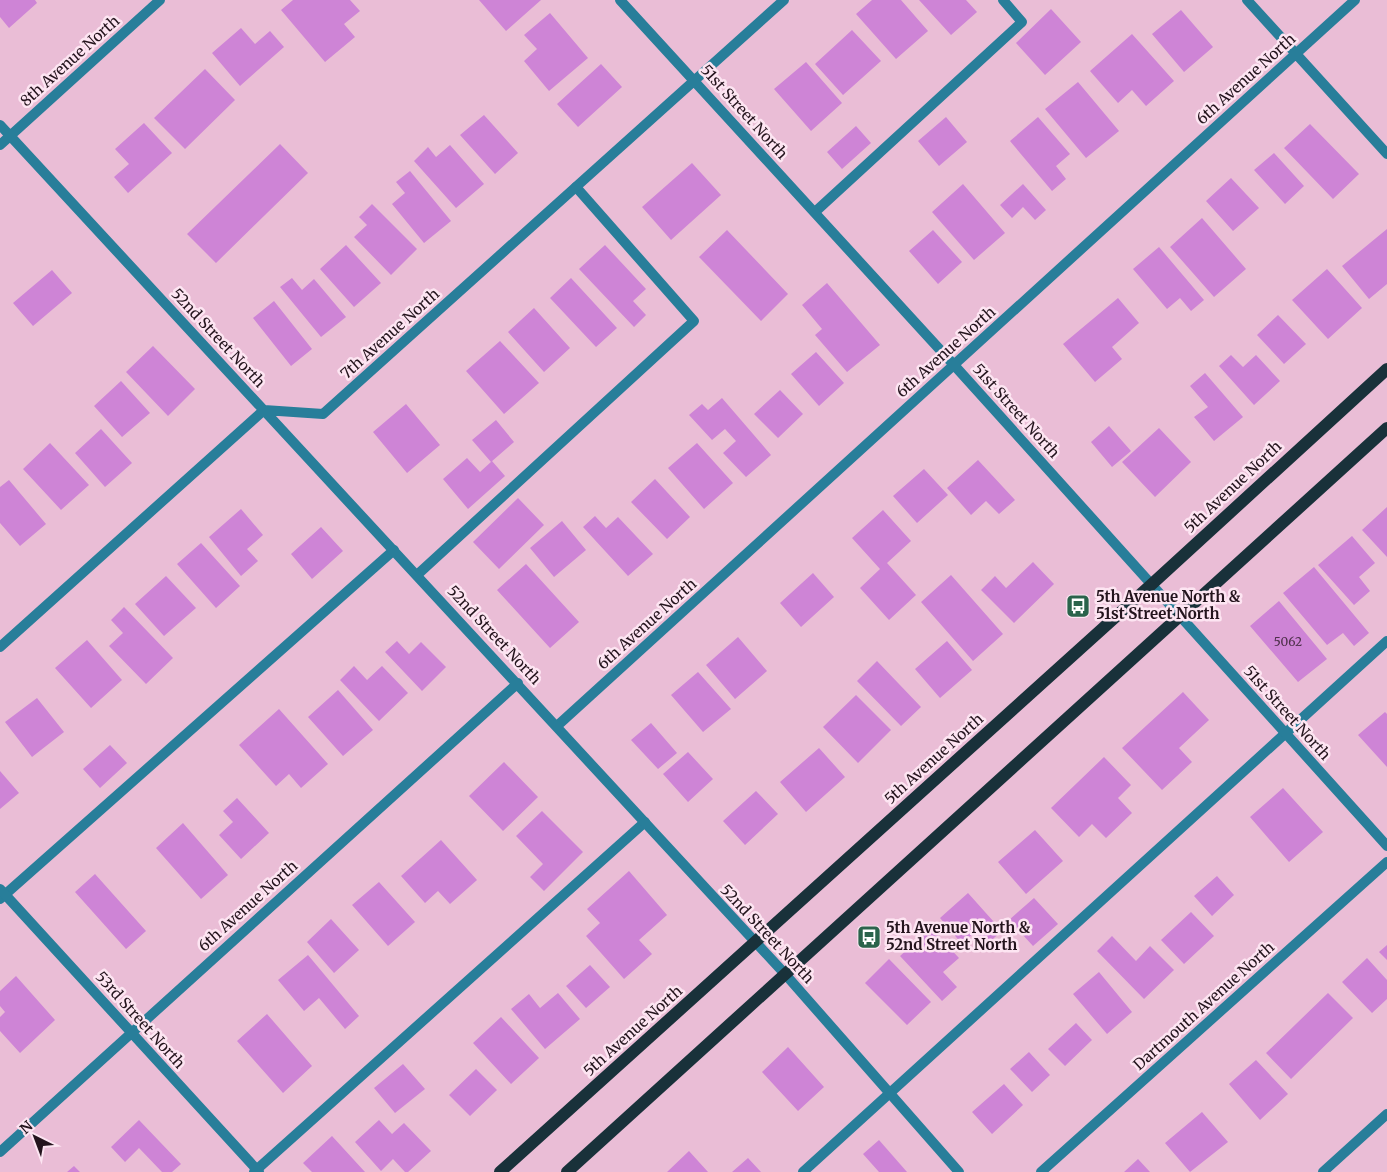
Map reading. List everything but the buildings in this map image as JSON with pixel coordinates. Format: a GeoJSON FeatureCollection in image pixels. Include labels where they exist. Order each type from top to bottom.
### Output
{"type":"FeatureCollection","features":[{"type":"Feature","properties":{"kind":"main road","name":"5th Avenue North"},"geometry":{"type":"LineString","coordinates":[[500,1172],[1152,584],[1387,368]]}},
{"type":"Feature","properties":{"kind":"main road"},"geometry":{"type":"LineString","coordinates":[[567,1172],[1387,428]]}},
{"type":"Feature","properties":{"kind":"street","name":"8th Avenue North"},"geometry":{"type":"LineString","coordinates":[[0,145],[160,0]]}},
{"type":"Feature","properties":{"kind":"street","name":"51st Street North"},"geometry":{"type":"LineString","coordinates":[[620,0],[954,365],[1387,846]]}},
{"type":"Feature","properties":{"kind":"street","name":"7th Avenue North"},"geometry":{"type":"LineString","coordinates":[[264,410],[323,414],[784,0]]}},
{"type":"Feature","properties":{"kind":"street"},"geometry":{"type":"LineString","coordinates":[[815,212],[1022,22],[1003,0]]}},
{"type":"Feature","properties":{"kind":"street"},"geometry":{"type":"LineString","coordinates":[[1247,0],[1387,154]]}},
{"type":"Feature","properties":{"kind":"street","name":"6th Avenue North"},"geometry":{"type":"LineString","coordinates":[[557,726],[1355,0]]}},
{"type":"Feature","properties":{"kind":"street","name":"52nd Street North"},"geometry":{"type":"LineString","coordinates":[[0,124],[518,683],[754,943],[785,974],[959,1172]]}},
{"type":"Feature","properties":{"kind":"street"},"geometry":{"type":"LineString","coordinates":[[417,575],[694,321],[576,187]]}},
{"type":"Feature","properties":{"kind":"street"},"geometry":{"type":"LineString","coordinates":[[0,647],[264,410]]}},
{"type":"Feature","properties":{"kind":"street"},"geometry":{"type":"LineString","coordinates":[[2,894],[394,550]]}},
{"type":"Feature","properties":{"kind":"street"},"geometry":{"type":"LineString","coordinates":[[803,1172],[1387,641]]}},
{"type":"Feature","properties":{"kind":"street","name":"6th Avenue North"},"geometry":{"type":"LineString","coordinates":[[0,1152],[130,1032],[518,683]]}},
{"type":"Feature","properties":{"kind":"street"},"geometry":{"type":"LineString","coordinates":[[256,1171],[644,822]]}},
{"type":"Feature","properties":{"kind":"street","name":"Dartmouth Avenue North"},"geometry":{"type":"LineString","coordinates":[[1040,1172],[1387,862]]}},
{"type":"Feature","properties":{"kind":"street","name":"53rd Street North"},"geometry":{"type":"LineString","coordinates":[[2,894],[256,1171]]}},
{"type":"Feature","properties":{"kind":"street"},"geometry":{"type":"LineString","coordinates":[[1323,1172],[1387,1114]]}},
{"type":"Feature","properties":{"kind":"place","name":"5th Avenue North & 51st Street North"},"geometry":{"type":"Point","coordinates":[1078,606]}},
{"type":"Feature","properties":{"kind":"place","name":"5th Avenue North & 52nd Street North"},"geometry":{"type":"Point","coordinates":[869,937]}}]}
